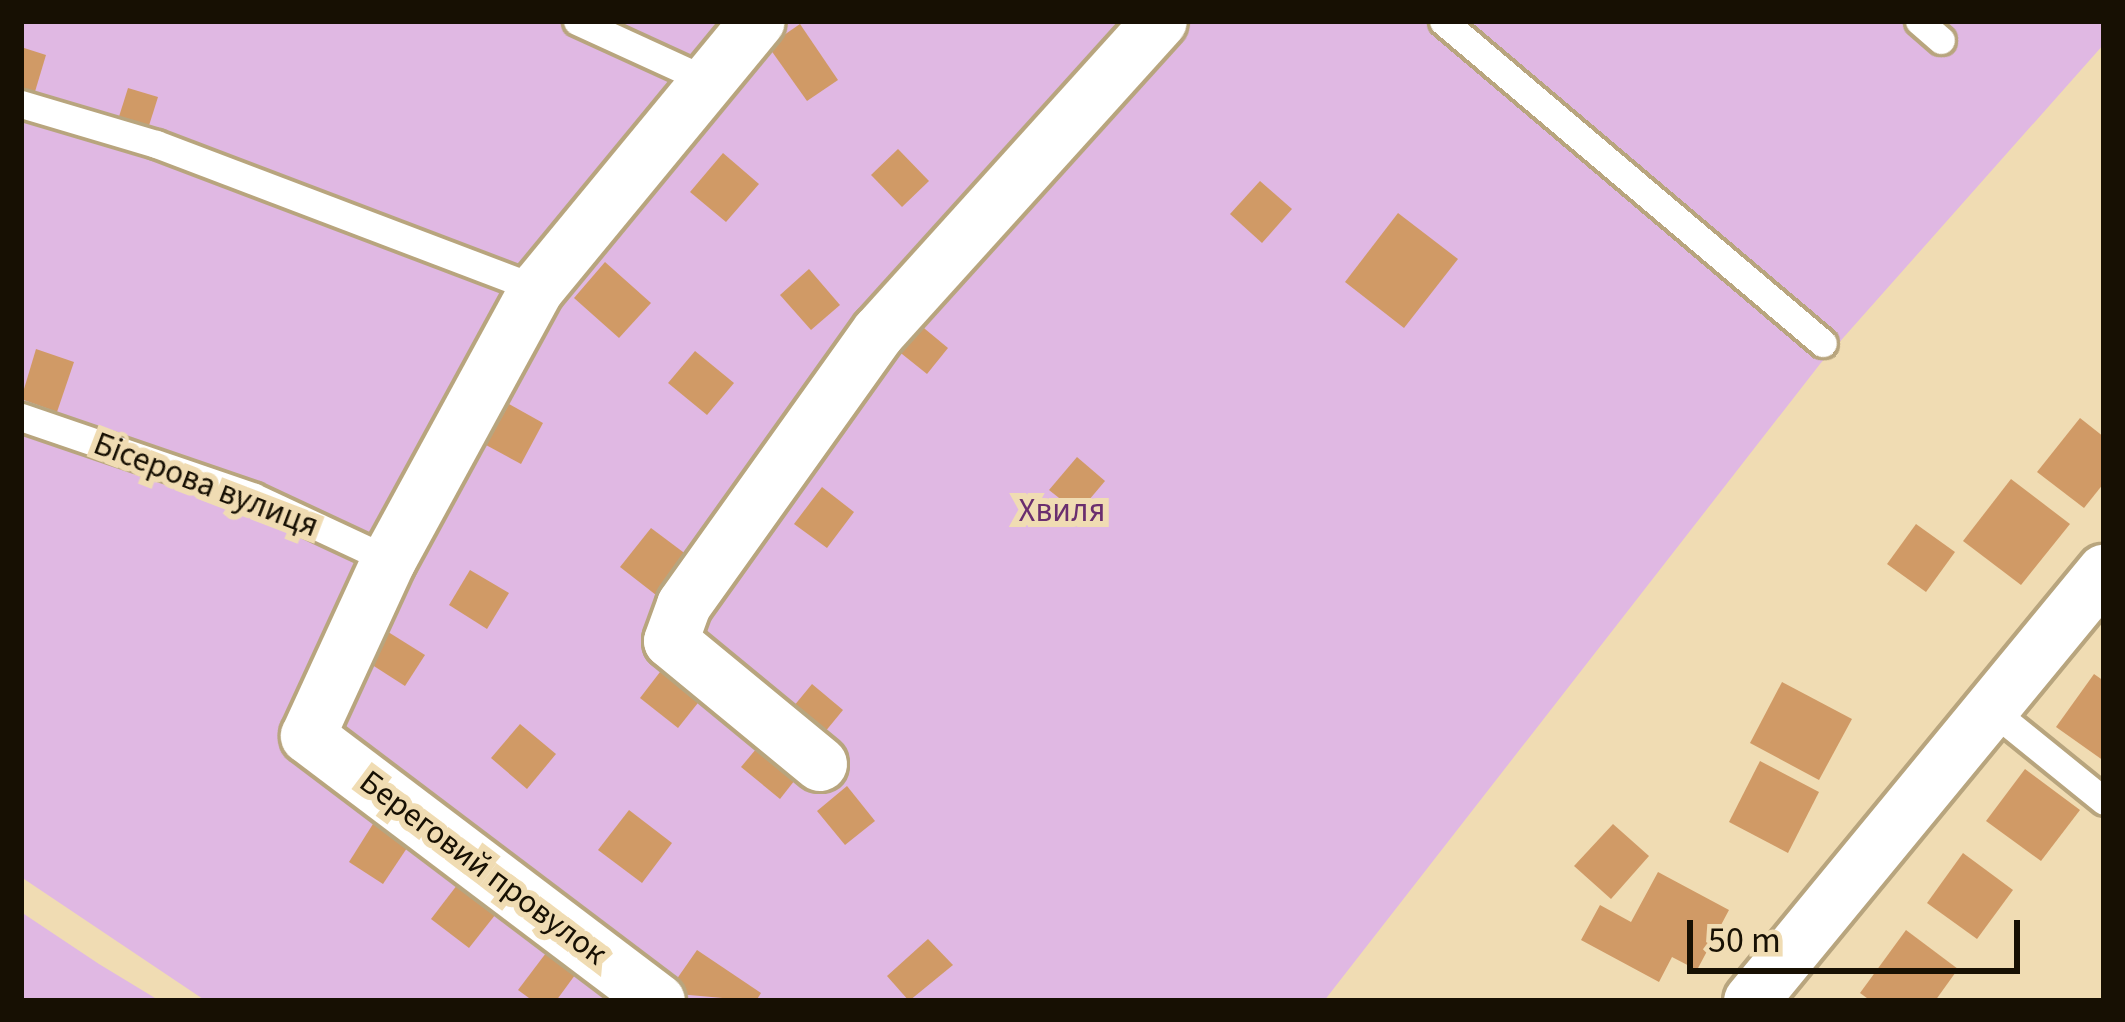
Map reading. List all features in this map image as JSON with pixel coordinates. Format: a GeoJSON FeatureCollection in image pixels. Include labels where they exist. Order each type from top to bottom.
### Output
{"type":"FeatureCollection","features":[{"type":"Feature","properties":{"kind":"street"},"geometry":{"type":"LineString","coordinates":[[389,560],[537,290],[758,21]]}},
{"type":"Feature","properties":{"kind":"street"},"geometry":{"type":"LineString","coordinates":[[820,764],[671,641],[684,605],[879,332],[1160,21]]}},
{"type":"Feature","properties":{"kind":"street","name":"Береговий провулок"},"geometry":{"type":"LineString","coordinates":[[389,560],[308,736],[658,1001]]}},
{"type":"Feature","properties":{"kind":"street"},"geometry":{"type":"LineString","coordinates":[[1751,1001],[2104,572]]}},
{"type":"Feature","properties":{"kind":"lane"},"geometry":{"type":"LineString","coordinates":[[578,21],[706,80]]}},
{"type":"Feature","properties":{"kind":"lane"},"geometry":{"type":"LineString","coordinates":[[1443,21],[1823,343]]}},
{"type":"Feature","properties":{"kind":"lane"},"geometry":{"type":"LineString","coordinates":[[21,104],[156,144],[537,290]]}},
{"type":"Feature","properties":{"kind":"lane","name":"Бісерова вулиця"},"geometry":{"type":"LineString","coordinates":[[21,417],[254,497],[389,560]]}},
{"type":"Feature","properties":{"kind":"lane"},"geometry":{"type":"LineString","coordinates":[[1993,711],[2104,801]]}},
{"type":"Feature","properties":{"kind":"green space","name":"Хвиля"},"geometry":{"type":"Polygon","coordinates":[[[21,21],[2104,21],[2104,44],[1820,364],[1324,1001],[206,1001],[21,877],[21,21]]]}},
{"type":"Feature","properties":{"kind":"green space"},"geometry":{"type":"Polygon","coordinates":[[[21,912],[99,964],[160,1001],[21,1001],[21,912]]]}},
{"type":"Feature","properties":{"kind":"building"},"geometry":{"type":"Polygon","coordinates":[[[800,24],[838,80],[807,101],[768,46],[800,24]]]}},
{"type":"Feature","properties":{"kind":"building"},"geometry":{"type":"Polygon","coordinates":[[[21,47],[46,55],[34,95],[21,91],[21,47]]]}},
{"type":"Feature","properties":{"kind":"building"},"geometry":{"type":"Polygon","coordinates":[[[128,88],[158,97],[147,132],[117,123],[128,88]]]}},
{"type":"Feature","properties":{"kind":"building"},"geometry":{"type":"Polygon","coordinates":[[[898,149],[929,181],[902,207],[871,175],[898,149]]]}},
{"type":"Feature","properties":{"kind":"building"},"geometry":{"type":"Polygon","coordinates":[[[723,153],[759,184],[726,222],[690,192],[723,153]]]}},
{"type":"Feature","properties":{"kind":"building"},"geometry":{"type":"Polygon","coordinates":[[[1260,181],[1292,209],[1262,243],[1230,214],[1260,181]]]}},
{"type":"Feature","properties":{"kind":"building"},"geometry":{"type":"Polygon","coordinates":[[[1398,213],[1458,259],[1404,328],[1345,282],[1398,213]]]}},
{"type":"Feature","properties":{"kind":"building"},"geometry":{"type":"Polygon","coordinates":[[[605,262],[651,303],[619,338],[574,298],[605,262]]]}},
{"type":"Feature","properties":{"kind":"building"},"geometry":{"type":"Polygon","coordinates":[[[809,269],[840,305],[811,330],[780,295],[809,269]]]}},
{"type":"Feature","properties":{"kind":"building"},"geometry":{"type":"Polygon","coordinates":[[[913,319],[948,348],[927,374],[892,346],[913,319]]]}},
{"type":"Feature","properties":{"kind":"building"},"geometry":{"type":"Polygon","coordinates":[[[36,349],[74,362],[57,412],[21,399],[36,349]]]}},
{"type":"Feature","properties":{"kind":"building"},"geometry":{"type":"Polygon","coordinates":[[[695,351],[734,383],[707,415],[668,383],[695,351]]]}},
{"type":"Feature","properties":{"kind":"building"},"geometry":{"type":"Polygon","coordinates":[[[509,404],[543,423],[521,464],[486,445],[509,404]]]}},
{"type":"Feature","properties":{"kind":"building"},"geometry":{"type":"Polygon","coordinates":[[[2080,418],[2104,437],[2104,483],[2084,508],[2037,472],[2080,418]]]}},
{"type":"Feature","properties":{"kind":"building"},"geometry":{"type":"Polygon","coordinates":[[[1077,457],[1105,481],[1078,513],[1049,490],[1077,457]]]}},
{"type":"Feature","properties":{"kind":"building"},"geometry":{"type":"Polygon","coordinates":[[[2011,479],[2070,524],[2021,585],[1963,541],[2011,479]]]}},
{"type":"Feature","properties":{"kind":"building"},"geometry":{"type":"Polygon","coordinates":[[[822,487],[854,512],[827,548],[794,524],[822,487]]]}},
{"type":"Feature","properties":{"kind":"building"},"geometry":{"type":"Polygon","coordinates":[[[1916,524],[1955,552],[1926,592],[1887,564],[1916,524]]]}},
{"type":"Feature","properties":{"kind":"building"},"geometry":{"type":"Polygon","coordinates":[[[651,528],[687,555],[656,595],[620,567],[651,528]]]}},
{"type":"Feature","properties":{"kind":"building"},"geometry":{"type":"Polygon","coordinates":[[[470,570],[509,593],[487,629],[449,605],[470,570]]]}},
{"type":"Feature","properties":{"kind":"building"},"geometry":{"type":"Polygon","coordinates":[[[385,630],[425,655],[405,686],[366,661],[385,630]]]}},
{"type":"Feature","properties":{"kind":"building"},"geometry":{"type":"Polygon","coordinates":[[[670,659],[709,689],[678,728],[640,698],[670,659]]]}},
{"type":"Feature","properties":{"kind":"building"},"geometry":{"type":"Polygon","coordinates":[[[2094,674],[2104,681],[2104,761],[2056,727],[2094,674]]]}},
{"type":"Feature","properties":{"kind":"building"},"geometry":{"type":"Polygon","coordinates":[[[1782,682],[1852,719],[1819,780],[1750,743],[1782,682]]]}},
{"type":"Feature","properties":{"kind":"building"},"geometry":{"type":"Polygon","coordinates":[[[812,684],[843,710],[815,744],[784,718],[812,684]]]}},
{"type":"Feature","properties":{"kind":"building"},"geometry":{"type":"Polygon","coordinates":[[[520,724],[556,754],[527,789],[491,758],[520,724]]]}},
{"type":"Feature","properties":{"kind":"building"},"geometry":{"type":"Polygon","coordinates":[[[767,736],[806,766],[780,799],[741,767],[767,736]]]}},
{"type":"Feature","properties":{"kind":"building"},"geometry":{"type":"Polygon","coordinates":[[[1760,761],[1819,792],[1788,853],[1729,822],[1760,761]]]}},
{"type":"Feature","properties":{"kind":"building"},"geometry":{"type":"Polygon","coordinates":[[[2025,769],[2080,810],[2041,861],[1986,821],[2025,769]]]}},
{"type":"Feature","properties":{"kind":"building"},"geometry":{"type":"Polygon","coordinates":[[[847,786],[875,821],[845,845],[817,811],[847,786]]]}},
{"type":"Feature","properties":{"kind":"building"},"geometry":{"type":"Polygon","coordinates":[[[629,810],[672,843],[642,883],[598,850],[629,810]]]}},
{"type":"Feature","properties":{"kind":"building"},"geometry":{"type":"Polygon","coordinates":[[[378,816],[413,839],[383,884],[349,862],[378,816]]]}},
{"type":"Feature","properties":{"kind":"building"},"geometry":{"type":"Polygon","coordinates":[[[1613,824],[1649,856],[1611,899],[1574,866],[1613,824]]]}},
{"type":"Feature","properties":{"kind":"building"},"geometry":{"type":"Polygon","coordinates":[[[1963,853],[2013,890],[1977,939],[1927,903],[1963,853]]]}},
{"type":"Feature","properties":{"kind":"building"},"geometry":{"type":"Polygon","coordinates":[[[1658,872],[1729,910],[1697,970],[1672,957],[1659,982],[1581,940],[1600,905],[1631,922],[1658,872]]]}},
{"type":"Feature","properties":{"kind":"building"},"geometry":{"type":"Polygon","coordinates":[[[464,876],[503,905],[469,948],[431,919],[464,876]]]}},
{"type":"Feature","properties":{"kind":"building"},"geometry":{"type":"Polygon","coordinates":[[[1906,930],[1958,969],[1935,1001],[1871,1001],[1860,993],[1906,930]]]}},
{"type":"Feature","properties":{"kind":"building"},"geometry":{"type":"Polygon","coordinates":[[[928,939],[953,965],[909,1001],[887,976],[928,939]]]}},
{"type":"Feature","properties":{"kind":"building"},"geometry":{"type":"Polygon","coordinates":[[[697,950],[761,993],[756,1001],[667,993],[697,950]]]}},
{"type":"Feature","properties":{"kind":"building"},"geometry":{"type":"Polygon","coordinates":[[[546,953],[575,975],[556,1001],[533,1001],[518,990],[546,953]]]}}]}
